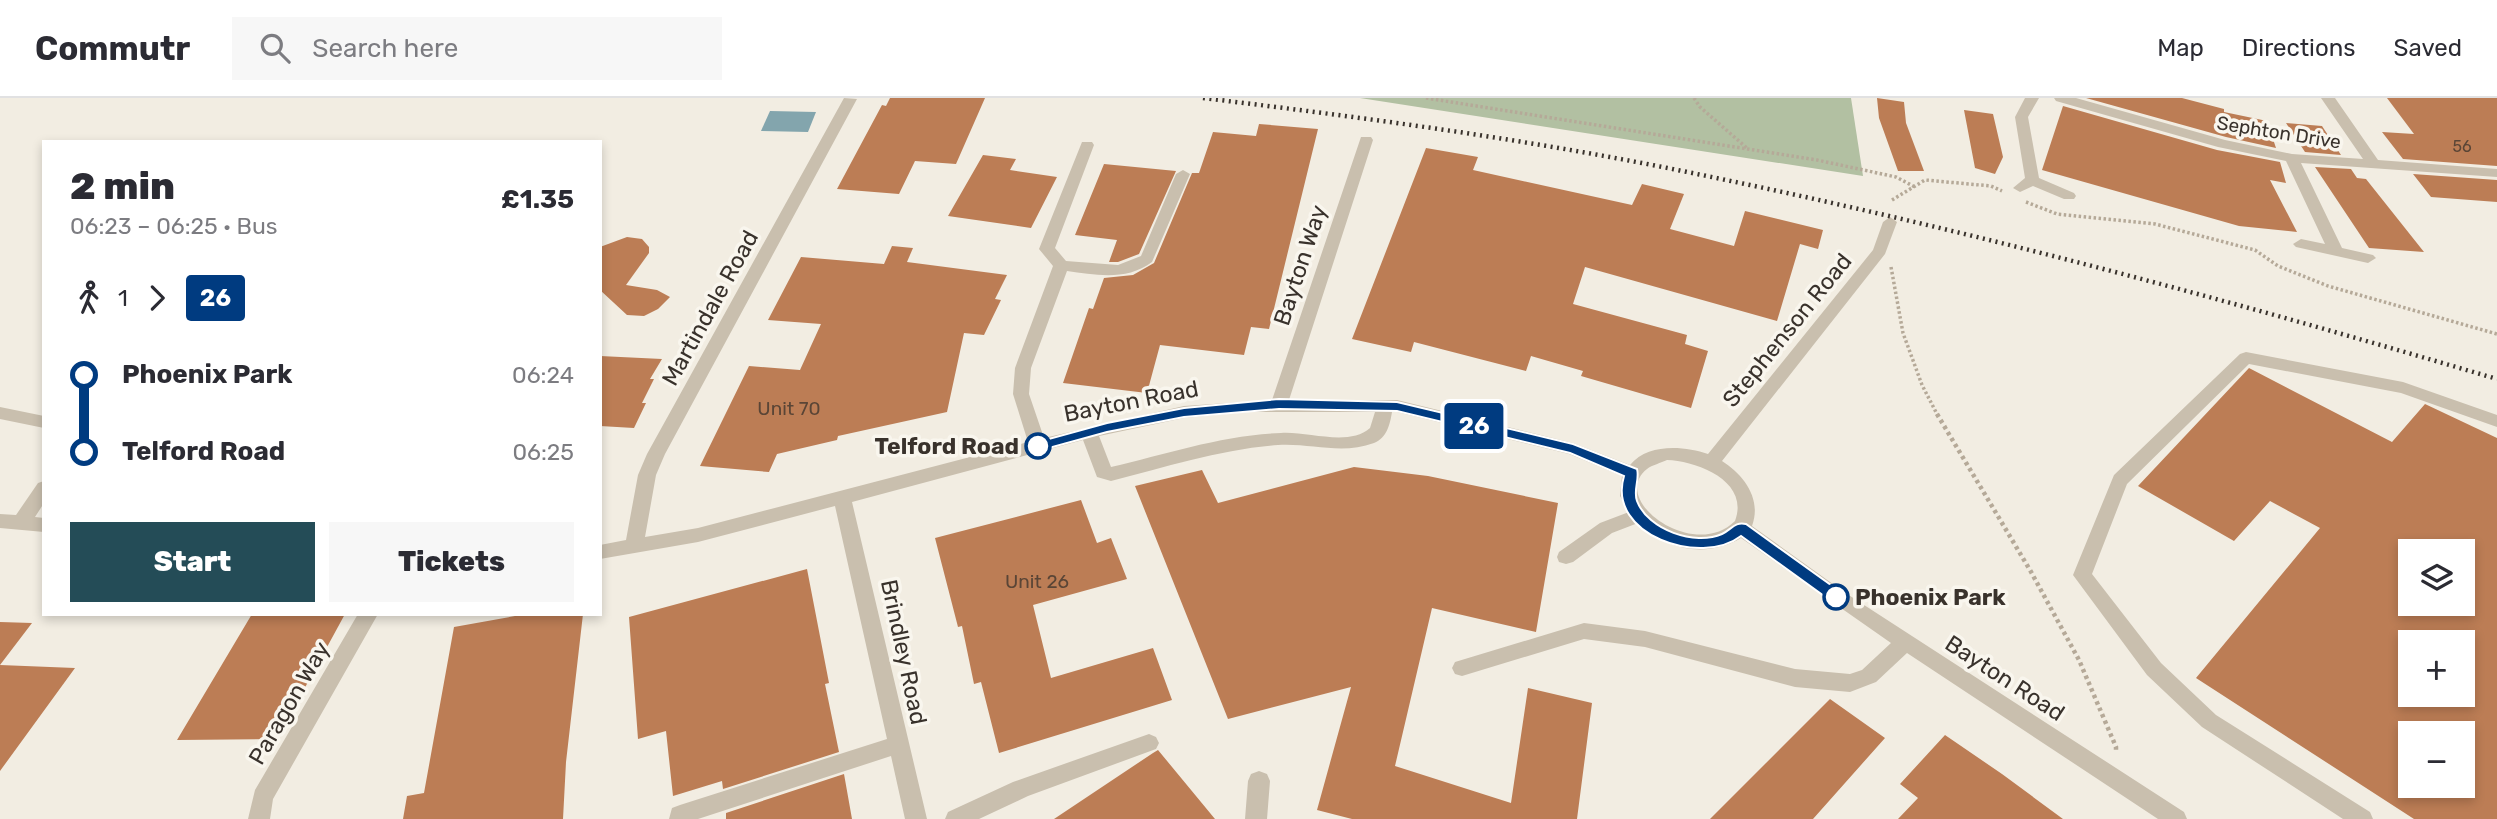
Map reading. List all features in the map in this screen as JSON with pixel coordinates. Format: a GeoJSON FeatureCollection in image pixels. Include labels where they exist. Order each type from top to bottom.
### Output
{"type":"FeatureCollection","features":[{"type":"Feature","properties":{"kind":"street"},"geometry":{"type":"LineString","coordinates":[[2032,98],[2024,105],[2020,117],[2029,153],[2022,191],[2069,196]]}},
{"type":"Feature","properties":{"kind":"street","name":"Sephton Drive"},"geometry":{"type":"LineString","coordinates":[[2061,98],[2223,144],[2292,158],[2497,173]]}},
{"type":"Feature","properties":{"kind":"street"},"geometry":{"type":"LineString","coordinates":[[2328,98],[2374,165]]}},
{"type":"Feature","properties":{"kind":"street","name":"Martindale Road"},"geometry":{"type":"LineString","coordinates":[[634,548],[647,475],[656,454],[850,99]]}},
{"type":"Feature","properties":{"kind":"street","name":"Bayton Way"},"geometry":{"type":"LineString","coordinates":[[1279,404],[1366,140]]}},
{"type":"Feature","properties":{"kind":"street"},"geometry":{"type":"LineString","coordinates":[[1087,145],[1047,249],[1061,265],[1100,269],[1127,269],[1141,265],[1147,259],[1183,173]]}},
{"type":"Feature","properties":{"kind":"street"},"geometry":{"type":"LineString","coordinates":[[2292,158],[2336,251]]}},
{"type":"Feature","properties":{"kind":"street","name":"Stephenson Road"},"geometry":{"type":"LineString","coordinates":[[1711,462],[1880,251],[1891,222]]}},
{"type":"Feature","properties":{"kind":"street"},"geometry":{"type":"LineString","coordinates":[[2301,244],[2368,258]]}},
{"type":"Feature","properties":{"kind":"street"},"geometry":{"type":"LineString","coordinates":[[1038,446],[1021,394],[1023,368],[1061,265]]}},
{"type":"Feature","properties":{"kind":"street"},"geometry":{"type":"LineString","coordinates":[[2362,819],[2209,721],[2154,669],[2082,575],[2120,480],[2245,358],[2403,388],[2497,421]]}},
{"type":"Feature","properties":{"kind":"street","name":"Bayton Road"},"geometry":{"type":"LineString","coordinates":[[602,552],[698,535],[1089,432],[1184,412],[1279,404],[1397,407],[1573,449],[1632,473]]}},
{"type":"Feature","properties":{"kind":"street"},"geometry":{"type":"LineString","coordinates":[[1089,432],[1103,471],[1111,474],[1224,446],[1282,439],[1356,441],[1370,438],[1378,431],[1384,406]]}},
{"type":"Feature","properties":{"kind":"street"},"geometry":{"type":"LineString","coordinates":[[0,413],[42,422]]}},
{"type":"Feature","properties":{"kind":"street"},"geometry":{"type":"LineString","coordinates":[[1665,454],[1696,456],[1711,462],[1732,475],[1745,492],[1748,511],[1741,528],[1728,538],[1711,543],[1691,543],[1671,538],[1638,516],[1630,501],[1628,486],[1632,473],[1640,464],[1665,454]]}},
{"type":"Feature","properties":{"kind":"street"},"geometry":{"type":"LineString","coordinates":[[21,523],[42,491]]}},
{"type":"Feature","properties":{"kind":"street","name":"Brindley Road"},"geometry":{"type":"LineString","coordinates":[[842,497],[858,555],[916,819]]}},
{"type":"Feature","properties":{"kind":"street"},"geometry":{"type":"LineString","coordinates":[[1566,557],[1606,528],[1638,516]]}},
{"type":"Feature","properties":{"kind":"street"},"geometry":{"type":"LineString","coordinates":[[0,521],[42,525]]}},
{"type":"Feature","properties":{"kind":"street","name":"Bayton Road"},"geometry":{"type":"LineString","coordinates":[[1741,528],[1837,597],[2176,819]]}},
{"type":"Feature","properties":{"kind":"street","name":"Paragon Way"},"geometry":{"type":"LineString","coordinates":[[259,819],[264,797],[367,616]]}},
{"type":"Feature","properties":{"kind":"street"},"geometry":{"type":"LineString","coordinates":[[1462,668],[1584,631],[1645,639],[1795,678],[1850,683],[1869,676],[1905,642]]}},
{"type":"Feature","properties":{"kind":"street"},"geometry":{"type":"LineString","coordinates":[[956,819],[1021,789],[1149,743]]}},
{"type":"Feature","properties":{"kind":"street"},"geometry":{"type":"LineString","coordinates":[[680,819],[680,815],[898,744]]}},
{"type":"Feature","properties":{"kind":"street"},"geometry":{"type":"LineString","coordinates":[[1255,819],[1259,781]]}},
{"type":"Feature","properties":{"kind":"path"},"geometry":{"type":"LineString","coordinates":[[1426,98],[1871,170],[1896,177],[1915,187]]}},
{"type":"Feature","properties":{"kind":"path"},"geometry":{"type":"LineString","coordinates":[[1694,98],[1700,107],[1749,149]]}},
{"type":"Feature","properties":{"kind":"path"},"geometry":{"type":"LineString","coordinates":[[1892,200],[1901,192],[1925,180],[2022,191],[2057,214],[2155,224],[2255,250],[2278,266],[2328,286],[2497,334]]}},
{"type":"Feature","properties":{"kind":"path"},"geometry":{"type":"LineString","coordinates":[[1880,251],[1892,268],[1903,333],[1922,385],[1951,440],[2030,570],[2080,660],[2116,747],[2115,779]]}},
{"type":"Feature","properties":{"kind":"green space"},"geometry":{"type":"Polygon","coordinates":[[[1360,98],[1851,98],[1863,176],[1360,98]]]}},
{"type":"Feature","properties":{"kind":"water"},"geometry":{"type":"Polygon","coordinates":[[[770,111],[816,112],[808,132],[761,131],[770,111]]]}},
{"type":"Feature","properties":{"kind":"building"},"geometry":{"type":"Polygon","coordinates":[[[890,98],[985,98],[956,164],[915,161],[899,194],[837,189],[882,105],[886,106],[890,98]]]}},
{"type":"Feature","properties":{"kind":"building"},"geometry":{"type":"Polygon","coordinates":[[[1877,98],[1904,102],[1906,123],[1924,171],[1898,171],[1879,118],[1877,98]]]}},
{"type":"Feature","properties":{"kind":"building"},"geometry":{"type":"Polygon","coordinates":[[[2086,98],[2182,98],[2224,109],[2224,112],[2267,121],[2276,148],[2226,137],[2086,98]]]}},
{"type":"Feature","properties":{"kind":"building"},"geometry":{"type":"Polygon","coordinates":[[[2387,98],[2497,98],[2497,166],[2403,159],[2382,132],[2414,134],[2387,98]]]}},
{"type":"Feature","properties":{"kind":"building"},"geometry":{"type":"Polygon","coordinates":[[[2063,106],[2217,150],[2280,162],[2286,183],[2270,180],[2297,232],[2239,226],[2042,170],[2063,106]]]}},
{"type":"Feature","properties":{"kind":"building"},"geometry":{"type":"Polygon","coordinates":[[[1964,110],[1993,114],[2003,157],[1995,174],[1975,168],[1964,110]]]}},
{"type":"Feature","properties":{"kind":"building"},"geometry":{"type":"Polygon","coordinates":[[[2286,123],[2322,126],[2341,155],[2305,152],[2286,123]]]}},
{"type":"Feature","properties":{"kind":"building"},"geometry":{"type":"Polygon","coordinates":[[[1259,124],[1318,129],[1269,329],[1251,327],[1244,355],[1160,345],[1147,393],[1063,383],[1089,308],[1093,309],[1104,278],[1133,275],[1154,263],[1192,173],[1199,173],[1213,132],[1256,136],[1259,124]]]}},
{"type":"Feature","properties":{"kind":"building"},"geometry":{"type":"Polygon","coordinates":[[[1426,148],[1478,157],[1473,170],[1632,205],[1642,184],[1684,194],[1670,229],[1734,246],[1745,211],[1823,230],[1818,249],[1800,244],[1777,321],[1585,267],[1573,304],[1687,335],[1685,344],[1708,351],[1691,408],[1581,376],[1583,371],[1531,356],[1526,371],[1414,342],[1411,352],[1352,339],[1426,148]]]}},
{"type":"Feature","properties":{"kind":"building"},"geometry":{"type":"Polygon","coordinates":[[[983,155],[1016,159],[1010,170],[1057,177],[1031,228],[948,216],[983,155]]]}},
{"type":"Feature","properties":{"kind":"building"},"geometry":{"type":"Polygon","coordinates":[[[1104,164],[1176,171],[1139,254],[1118,262],[1109,262],[1117,240],[1075,235],[1104,164]]]}},
{"type":"Feature","properties":{"kind":"building"},"geometry":{"type":"Polygon","coordinates":[[[2315,167],[2351,169],[2357,178],[2366,179],[2424,252],[2369,248],[2315,167]]]}},
{"type":"Feature","properties":{"kind":"building"},"geometry":{"type":"Polygon","coordinates":[[[2413,174],[2497,180],[2497,202],[2431,197],[2413,174]]]}},
{"type":"Feature","properties":{"kind":"building"},"geometry":{"type":"Polygon","coordinates":[[[627,237],[642,239],[649,247],[649,253],[626,285],[657,290],[670,297],[658,309],[644,316],[627,315],[602,292],[602,246],[627,237]]]}},
{"type":"Feature","properties":{"kind":"building"},"geometry":{"type":"Polygon","coordinates":[[[892,246],[913,248],[907,262],[1007,275],[995,299],[1001,300],[984,335],[964,333],[947,412],[838,436],[837,440],[777,454],[769,472],[700,466],[749,366],[800,370],[821,324],[768,320],[801,257],[884,264],[892,246]]]}},
{"type":"Feature","properties":{"kind":"building"},"geometry":{"type":"Polygon","coordinates":[[[602,356],[662,359],[650,379],[654,379],[634,428],[602,426],[602,356]]]}},
{"type":"Feature","properties":{"kind":"building"},"geometry":{"type":"Polygon","coordinates":[[[2249,368],[2392,442],[2425,404],[2497,438],[2497,819],[2414,819],[2196,678],[2320,528],[2270,501],[2234,541],[2138,486],[2249,368]]]}},
{"type":"Feature","properties":{"kind":"building"},"geometry":{"type":"Polygon","coordinates":[[[1354,467],[1428,476],[1558,503],[1536,632],[1432,608],[1395,766],[1511,803],[1528,688],[1592,703],[1577,819],[1352,819],[1317,810],[1351,687],[1228,719],[1135,486],[1202,470],[1218,503],[1354,467]]]}},
{"type":"Feature","properties":{"kind":"building"},"geometry":{"type":"Polygon","coordinates":[[[1081,500],[1097,543],[1111,538],[1127,579],[1033,605],[1051,678],[1153,648],[1172,700],[999,753],[981,682],[974,684],[962,626],[958,627],[935,538],[1081,500]]]}},
{"type":"Feature","properties":{"kind":"building"},"geometry":{"type":"Polygon","coordinates":[[[807,569],[839,752],[723,789],[722,781],[673,796],[666,731],[638,739],[629,617],[807,569]]]}},
{"type":"Feature","properties":{"kind":"building"},"geometry":{"type":"Polygon","coordinates":[[[251,616],[344,616],[277,739],[177,740],[251,616]]]}},
{"type":"Feature","properties":{"kind":"building"},"geometry":{"type":"Polygon","coordinates":[[[515,616],[583,616],[566,762],[563,819],[403,819],[407,796],[424,793],[454,627],[515,616]]]}},
{"type":"Feature","properties":{"kind":"building"},"geometry":{"type":"Polygon","coordinates":[[[0,622],[32,623],[0,665],[0,622]]]}},
{"type":"Feature","properties":{"kind":"building"},"geometry":{"type":"Polygon","coordinates":[[[0,665],[75,668],[0,771],[0,665]]]}},
{"type":"Feature","properties":{"kind":"building"},"geometry":{"type":"Polygon","coordinates":[[[1830,699],[1885,738],[1813,819],[1710,819],[1830,699]]]}},
{"type":"Feature","properties":{"kind":"building"},"geometry":{"type":"Polygon","coordinates":[[[1945,735],[2063,819],[1898,819],[1918,798],[1900,784],[1945,735]]]}},
{"type":"Feature","properties":{"kind":"building"},"geometry":{"type":"Polygon","coordinates":[[[1158,750],[1215,819],[1054,819],[1153,753],[1158,750]]]}},
{"type":"Feature","properties":{"kind":"building"},"geometry":{"type":"Polygon","coordinates":[[[844,774],[852,819],[726,819],[726,813],[844,774]]]}},
{"type":"Feature","properties":{"kind":"railway"},"geometry":{"type":"LineString","coordinates":[[1203,98],[1512,140],[1798,195],[2099,268],[2497,379]]}},
{"type":"Feature","properties":{"kind":"bus line","name":"26"},"geometry":{"type":"LineString","coordinates":[[1038,446],[1184,412],[1279,404],[1397,407],[1573,449],[1632,473],[1628,486],[1630,501],[1638,516],[1653,528],[1671,538],[1691,543],[1711,543],[1728,538],[1741,528],[1836,597]]}},
{"type":"Feature","properties":{"kind":"place","name":"Telford Road"},"geometry":{"type":"Point","coordinates":[1038,446]}},
{"type":"Feature","properties":{"kind":"place","name":"Phoenix Park"},"geometry":{"type":"Point","coordinates":[1836,597]}}]}
